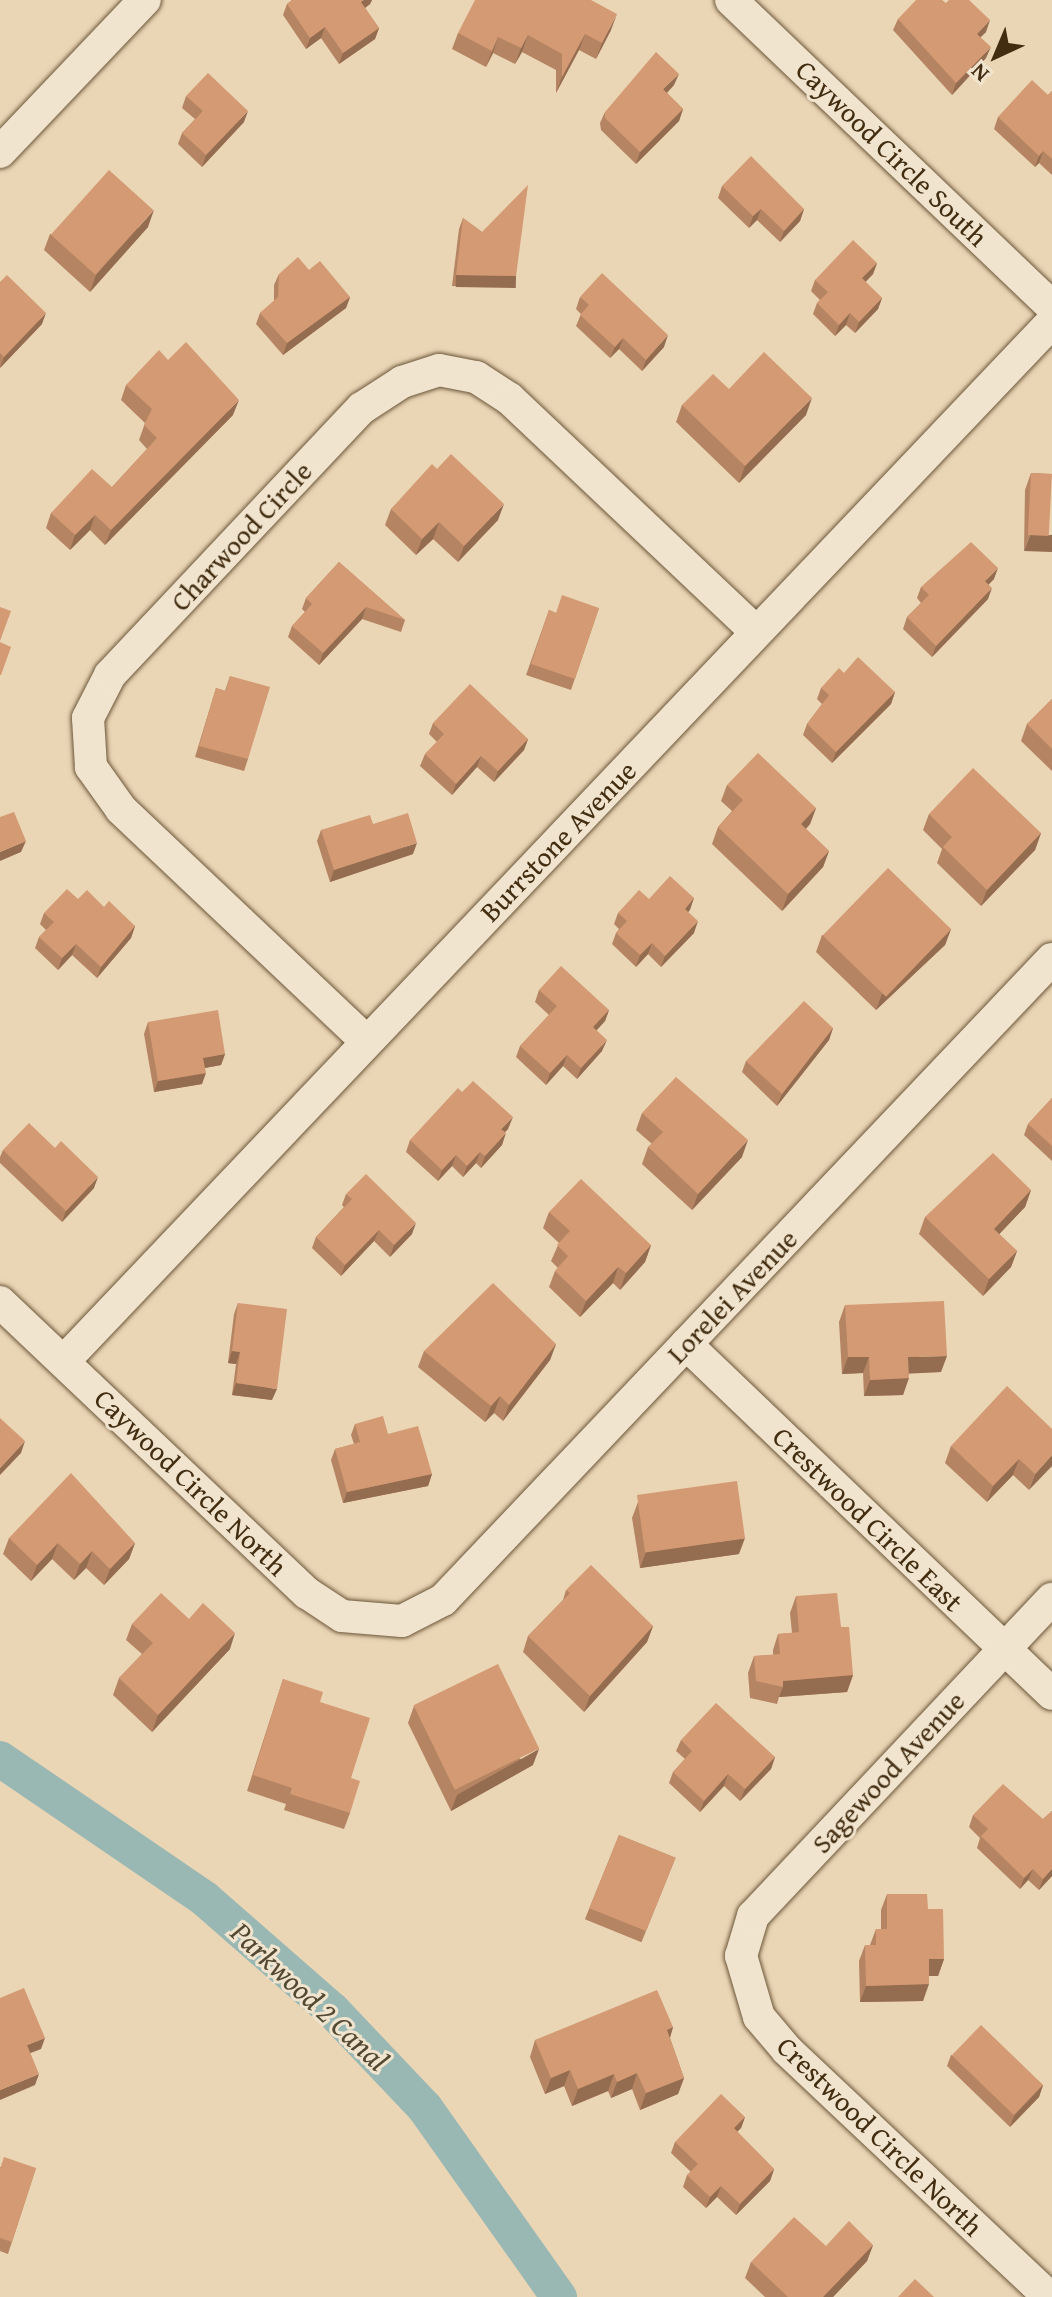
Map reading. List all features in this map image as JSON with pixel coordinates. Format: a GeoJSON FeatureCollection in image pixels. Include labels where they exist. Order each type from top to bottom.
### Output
{"type":"FeatureCollection","features":[{"type":"Feature","properties":{"kind":"street"},"geometry":{"type":"LineString","coordinates":[[0,152],[145,0]]}},
{"type":"Feature","properties":{"kind":"street","name":"Caywood Circle South"},"geometry":{"type":"LineString","coordinates":[[731,0],[1052,307]]}},
{"type":"Feature","properties":{"kind":"street","name":"Burrstone Avenue"},"geometry":{"type":"LineString","coordinates":[[64,1361],[1052,322]]}},
{"type":"Feature","properties":{"kind":"street","name":"Charwood Circle"},"geometry":{"type":"LineString","coordinates":[[366,1041],[121,809],[91,767],[88,718],[110,675],[362,408],[402,382],[439,370],[476,377],[510,399],[755,631]]}},
{"type":"Feature","properties":{"kind":"street","name":"Lorelei Avenue"},"geometry":{"type":"LineString","coordinates":[[402,1621],[443,1600],[1052,959]]}},
{"type":"Feature","properties":{"kind":"street","name":"Caywood Circle North"},"geometry":{"type":"LineString","coordinates":[[0,1302],[307,1593],[342,1616],[402,1621]]}},
{"type":"Feature","properties":{"kind":"street","name":"Crestwood Circle East"},"geometry":{"type":"LineString","coordinates":[[686,1344],[1052,1694]]}},
{"type":"Feature","properties":{"kind":"street","name":"Sagewood Avenue"},"geometry":{"type":"LineString","coordinates":[[741,1956],[753,1916],[1052,1599]]}},
{"type":"Feature","properties":{"kind":"street","name":"Crestwood Circle North"},"geometry":{"type":"LineString","coordinates":[[741,1956],[759,2017],[787,2050],[1049,2297]]}},
{"type":"Feature","properties":{"kind":"building"},"geometry":{"type":"Polygon","coordinates":[[[292,0],[364,0],[361,2],[379,28],[343,53],[325,27],[310,38],[287,4],[292,0]]]}},
{"type":"Feature","properties":{"kind":"building"},"geometry":{"type":"Polygon","coordinates":[[[475,0],[591,0],[617,14],[602,43],[585,34],[562,77],[562,54],[528,35],[521,48],[498,37],[492,51],[458,33],[475,0]]]}},
{"type":"Feature","properties":{"kind":"building"},"geometry":{"type":"Polygon","coordinates":[[[916,0],[942,0],[946,3],[949,0],[969,0],[990,20],[977,34],[991,47],[956,83],[898,19],[916,0]]]}},
{"type":"Feature","properties":{"kind":"building"},"geometry":{"type":"Polygon","coordinates":[[[656,52],[679,74],[663,89],[683,109],[640,152],[605,118],[605,112],[656,52]]]}},
{"type":"Feature","properties":{"kind":"building"},"geometry":{"type":"Polygon","coordinates":[[[208,73],[248,111],[206,155],[182,133],[203,111],[186,96],[208,73]]]}},
{"type":"Feature","properties":{"kind":"building"},"geometry":{"type":"Polygon","coordinates":[[[1032,80],[1048,95],[1052,91],[1052,159],[1043,151],[1039,156],[998,117],[1032,80]]]}},
{"type":"Feature","properties":{"kind":"building"},"geometry":{"type":"Polygon","coordinates":[[[751,156],[804,209],[784,231],[761,209],[753,216],[722,186],[751,156]]]}},
{"type":"Feature","properties":{"kind":"building"},"geometry":{"type":"Polygon","coordinates":[[[109,170],[154,210],[95,275],[51,235],[109,170]]]}},
{"type":"Feature","properties":{"kind":"building"},"geometry":{"type":"Polygon","coordinates":[[[528,185],[516,276],[456,275],[463,218],[482,232],[528,185]]]}},
{"type":"Feature","properties":{"kind":"building"},"geometry":{"type":"Polygon","coordinates":[[[853,240],[877,263],[862,278],[882,298],[859,322],[850,313],[839,325],[817,303],[828,292],[815,280],[853,240]]]}},
{"type":"Feature","properties":{"kind":"building"},"geometry":{"type":"Polygon","coordinates":[[[298,257],[309,270],[320,261],[350,297],[287,343],[260,313],[278,297],[279,274],[298,257]]]}},
{"type":"Feature","properties":{"kind":"building"},"geometry":{"type":"Polygon","coordinates":[[[602,273],[668,335],[646,360],[623,338],[615,347],[580,315],[589,305],[580,297],[602,273]]]}},
{"type":"Feature","properties":{"kind":"building"},"geometry":{"type":"Polygon","coordinates":[[[7,275],[46,313],[4,357],[0,353],[0,282],[7,275]]]}},
{"type":"Feature","properties":{"kind":"building"},"geometry":{"type":"Polygon","coordinates":[[[186,342],[239,400],[111,530],[95,515],[75,535],[51,513],[92,469],[112,487],[157,438],[144,425],[152,409],[126,385],[159,350],[168,360],[186,342]]]}},
{"type":"Feature","properties":{"kind":"building"},"geometry":{"type":"Polygon","coordinates":[[[764,352],[812,398],[745,466],[682,405],[713,374],[729,389],[764,352]]]}},
{"type":"Feature","properties":{"kind":"building"},"geometry":{"type":"Polygon","coordinates":[[[451,454],[504,504],[464,546],[439,522],[422,539],[391,509],[432,464],[437,469],[451,454]]]}},
{"type":"Feature","properties":{"kind":"building"},"geometry":{"type":"Polygon","coordinates":[[[1031,473],[1052,474],[1049,536],[1028,535],[1031,473]]]}},
{"type":"Feature","properties":{"kind":"building"},"geometry":{"type":"Polygon","coordinates":[[[971,542],[998,568],[985,581],[992,588],[936,646],[907,617],[929,595],[921,587],[971,542]]]}},
{"type":"Feature","properties":{"kind":"building"},"geometry":{"type":"Polygon","coordinates":[[[339,562],[405,620],[366,607],[323,653],[292,626],[312,604],[306,598],[339,562]]]}},
{"type":"Feature","properties":{"kind":"building"},"geometry":{"type":"Polygon","coordinates":[[[562,595],[599,608],[575,679],[531,664],[549,610],[556,613],[562,595]]]}},
{"type":"Feature","properties":{"kind":"building"},"geometry":{"type":"Polygon","coordinates":[[[0,607],[11,611],[0,641],[0,607]]]}},
{"type":"Feature","properties":{"kind":"building"},"geometry":{"type":"Polygon","coordinates":[[[0,642],[11,647],[1,675],[0,675],[0,642]]]}},
{"type":"Feature","properties":{"kind":"building"},"geometry":{"type":"Polygon","coordinates":[[[858,657],[895,692],[836,752],[807,724],[829,695],[821,688],[839,668],[844,673],[858,657]]]}},
{"type":"Feature","properties":{"kind":"building"},"geometry":{"type":"Polygon","coordinates":[[[230,676],[270,687],[248,759],[199,746],[216,688],[226,691],[230,676]]]}},
{"type":"Feature","properties":{"kind":"building"},"geometry":{"type":"Polygon","coordinates":[[[470,684],[528,739],[498,771],[481,756],[456,784],[425,754],[444,734],[433,723],[470,684]]]}},
{"type":"Feature","properties":{"kind":"building"},"geometry":{"type":"Polygon","coordinates":[[[1052,699],[1052,749],[1027,724],[1052,699]]]}},
{"type":"Feature","properties":{"kind":"building"},"geometry":{"type":"Polygon","coordinates":[[[758,753],[816,808],[801,824],[829,851],[788,894],[718,827],[743,800],[727,785],[758,753]]]}},
{"type":"Feature","properties":{"kind":"building"},"geometry":{"type":"Polygon","coordinates":[[[973,768],[1041,833],[987,890],[943,847],[952,837],[929,814],[973,768]]]}},
{"type":"Feature","properties":{"kind":"building"},"geometry":{"type":"Polygon","coordinates":[[[14,812],[26,841],[0,852],[0,817],[14,812]]]}},
{"type":"Feature","properties":{"kind":"building"},"geometry":{"type":"Polygon","coordinates":[[[408,813],[417,843],[334,870],[321,830],[370,815],[373,824],[408,813]]]}},
{"type":"Feature","properties":{"kind":"building"},"geometry":{"type":"Polygon","coordinates":[[[888,868],[951,929],[886,997],[823,936],[888,868]]]}},
{"type":"Feature","properties":{"kind":"building"},"geometry":{"type":"Polygon","coordinates":[[[670,876],[694,898],[685,909],[698,921],[665,956],[652,943],[640,955],[616,933],[627,921],[618,913],[639,890],[649,899],[670,876]]]}},
{"type":"Feature","properties":{"kind":"building"},"geometry":{"type":"Polygon","coordinates":[[[67,889],[78,899],[87,890],[104,907],[109,901],[135,926],[101,967],[76,944],[62,958],[39,937],[54,922],[44,913],[67,889]]]}},
{"type":"Feature","properties":{"kind":"building"},"geometry":{"type":"Polygon","coordinates":[[[561,966],[609,1010],[593,1027],[607,1040],[581,1068],[567,1055],[550,1073],[520,1046],[557,1006],[539,990],[561,966]]]}},
{"type":"Feature","properties":{"kind":"building"},"geometry":{"type":"Polygon","coordinates":[[[804,1001],[833,1028],[782,1094],[746,1061],[804,1001]]]}},
{"type":"Feature","properties":{"kind":"building"},"geometry":{"type":"Polygon","coordinates":[[[218,1010],[225,1054],[203,1058],[206,1073],[158,1081],[148,1022],[218,1010]]]}},
{"type":"Feature","properties":{"kind":"building"},"geometry":{"type":"Polygon","coordinates":[[[676,1077],[748,1140],[698,1194],[648,1147],[663,1132],[642,1113],[676,1077]]]}},
{"type":"Feature","properties":{"kind":"building"},"geometry":{"type":"Polygon","coordinates":[[[473,1081],[513,1117],[501,1129],[506,1133],[485,1156],[480,1152],[467,1166],[456,1155],[442,1170],[410,1140],[458,1088],[462,1092],[473,1081]]]}},
{"type":"Feature","properties":{"kind":"building"},"geometry":{"type":"Polygon","coordinates":[[[1052,1098],[1052,1146],[1028,1124],[1052,1098]]]}},
{"type":"Feature","properties":{"kind":"building"},"geometry":{"type":"Polygon","coordinates":[[[29,1123],[55,1148],[61,1141],[98,1177],[66,1211],[3,1150],[29,1123]]]}},
{"type":"Feature","properties":{"kind":"building"},"geometry":{"type":"Polygon","coordinates":[[[993,1153],[1031,1190],[994,1229],[1017,1251],[989,1279],[925,1217],[993,1153]]]}},
{"type":"Feature","properties":{"kind":"building"},"geometry":{"type":"Polygon","coordinates":[[[366,1174],[416,1223],[394,1245],[379,1230],[345,1265],[316,1237],[352,1199],[346,1194],[366,1174]]]}},
{"type":"Feature","properties":{"kind":"building"},"geometry":{"type":"Polygon","coordinates":[[[581,1179],[651,1245],[626,1273],[618,1267],[586,1301],[555,1271],[568,1256],[557,1245],[570,1231],[549,1212],[581,1179]]]}},
{"type":"Feature","properties":{"kind":"building"},"geometry":{"type":"Polygon","coordinates":[[[493,1283],[556,1344],[509,1405],[500,1396],[491,1406],[424,1351],[493,1283]]]}},
{"type":"Feature","properties":{"kind":"building"},"geometry":{"type":"Polygon","coordinates":[[[944,1301],[947,1356],[908,1357],[909,1378],[870,1380],[869,1357],[848,1357],[845,1305],[944,1301]]]}},
{"type":"Feature","properties":{"kind":"building"},"geometry":{"type":"Polygon","coordinates":[[[238,1303],[287,1309],[277,1389],[236,1383],[240,1352],[232,1351],[238,1303]]]}},
{"type":"Feature","properties":{"kind":"building"},"geometry":{"type":"Polygon","coordinates":[[[1007,1386],[1052,1429],[1052,1455],[1035,1474],[1019,1459],[993,1486],[951,1446],[1007,1386]]]}},
{"type":"Feature","properties":{"kind":"building"},"geometry":{"type":"Polygon","coordinates":[[[383,1416],[388,1434],[418,1426],[432,1474],[347,1492],[335,1449],[360,1442],[355,1424],[383,1416]]]}},
{"type":"Feature","properties":{"kind":"building"},"geometry":{"type":"Polygon","coordinates":[[[0,1418],[25,1441],[0,1468],[0,1418]]]}},
{"type":"Feature","properties":{"kind":"building"},"geometry":{"type":"Polygon","coordinates":[[[71,1473],[135,1543],[110,1569],[92,1551],[80,1564],[58,1543],[37,1565],[9,1538],[71,1473]]]}},
{"type":"Feature","properties":{"kind":"building"},"geometry":{"type":"Polygon","coordinates":[[[737,1481],[745,1538],[645,1552],[637,1495],[737,1481]]]}},
{"type":"Feature","properties":{"kind":"building"},"geometry":{"type":"Polygon","coordinates":[[[591,1565],[653,1626],[590,1696],[528,1636],[570,1593],[566,1590],[591,1565]]]}},
{"type":"Feature","properties":{"kind":"building"},"geometry":{"type":"Polygon","coordinates":[[[161,1593],[189,1619],[203,1603],[235,1633],[158,1715],[119,1678],[153,1643],[132,1624],[161,1593]]]}},
{"type":"Feature","properties":{"kind":"building"},"geometry":{"type":"Polygon","coordinates":[[[837,1593],[841,1627],[849,1627],[853,1675],[783,1681],[783,1687],[756,1681],[754,1656],[780,1654],[778,1634],[799,1632],[796,1596],[837,1593]]]}},
{"type":"Feature","properties":{"kind":"building"},"geometry":{"type":"Polygon","coordinates":[[[498,1664],[539,1748],[455,1790],[414,1705],[498,1664]]]}},
{"type":"Feature","properties":{"kind":"building"},"geometry":{"type":"Polygon","coordinates":[[[283,1679],[323,1692],[320,1702],[370,1718],[351,1778],[360,1781],[350,1813],[290,1794],[292,1788],[253,1775],[283,1679]]]}},
{"type":"Feature","properties":{"kind":"building"},"geometry":{"type":"Polygon","coordinates":[[[716,1703],[775,1757],[745,1789],[728,1774],[704,1801],[673,1772],[692,1751],[681,1740],[716,1703]]]}},
{"type":"Feature","properties":{"kind":"building"},"geometry":{"type":"Polygon","coordinates":[[[1003,1784],[1043,1819],[1052,1811],[1052,1869],[1043,1879],[1033,1869],[1024,1878],[981,1836],[988,1829],[973,1815],[1003,1784]]]}},
{"type":"Feature","properties":{"kind":"building"},"geometry":{"type":"Polygon","coordinates":[[[619,1835],[676,1858],[646,1931],[589,1908],[619,1835]]]}},
{"type":"Feature","properties":{"kind":"building"},"geometry":{"type":"Polygon","coordinates":[[[887,1894],[927,1894],[928,1909],[943,1909],[944,1959],[929,1959],[929,1984],[866,1986],[865,1945],[876,1945],[876,1929],[887,1929],[887,1894]]]}},
{"type":"Feature","properties":{"kind":"building"},"geometry":{"type":"Polygon","coordinates":[[[24,1988],[45,2038],[27,2045],[39,2074],[0,2090],[0,1998],[24,1988]]]}},
{"type":"Feature","properties":{"kind":"building"},"geometry":{"type":"Polygon","coordinates":[[[657,1990],[673,2027],[667,2030],[684,2078],[646,2093],[637,2073],[617,2082],[614,2074],[578,2089],[570,2070],[551,2078],[535,2040],[657,1990]]]}},
{"type":"Feature","properties":{"kind":"building"},"geometry":{"type":"Polygon","coordinates":[[[981,2025],[1043,2085],[1014,2115],[952,2055],[981,2025]]]}},
{"type":"Feature","properties":{"kind":"building"},"geometry":{"type":"Polygon","coordinates":[[[721,2094],[745,2117],[734,2128],[774,2169],[740,2204],[721,2186],[710,2197],[687,2175],[698,2164],[675,2142],[721,2094]]]}},
{"type":"Feature","properties":{"kind":"building"},"geometry":{"type":"Polygon","coordinates":[[[4,2157],[36,2168],[12,2242],[0,2238],[0,2169],[4,2157]]]}},
{"type":"Feature","properties":{"kind":"building"},"geometry":{"type":"Polygon","coordinates":[[[794,2217],[826,2246],[849,2221],[873,2245],[823,2297],[788,2297],[751,2262],[794,2217]]]}},
{"type":"Feature","properties":{"kind":"building"},"geometry":{"type":"Polygon","coordinates":[[[915,2279],[934,2297],[898,2297],[915,2279]]]}},
{"type":"Feature","properties":{"kind":"waterway","name":"Parkwood 2 Canal"},"geometry":{"type":"LineString","coordinates":[[0,1759],[205,1899],[332,2010],[425,2108],[559,2297]]}}]}
